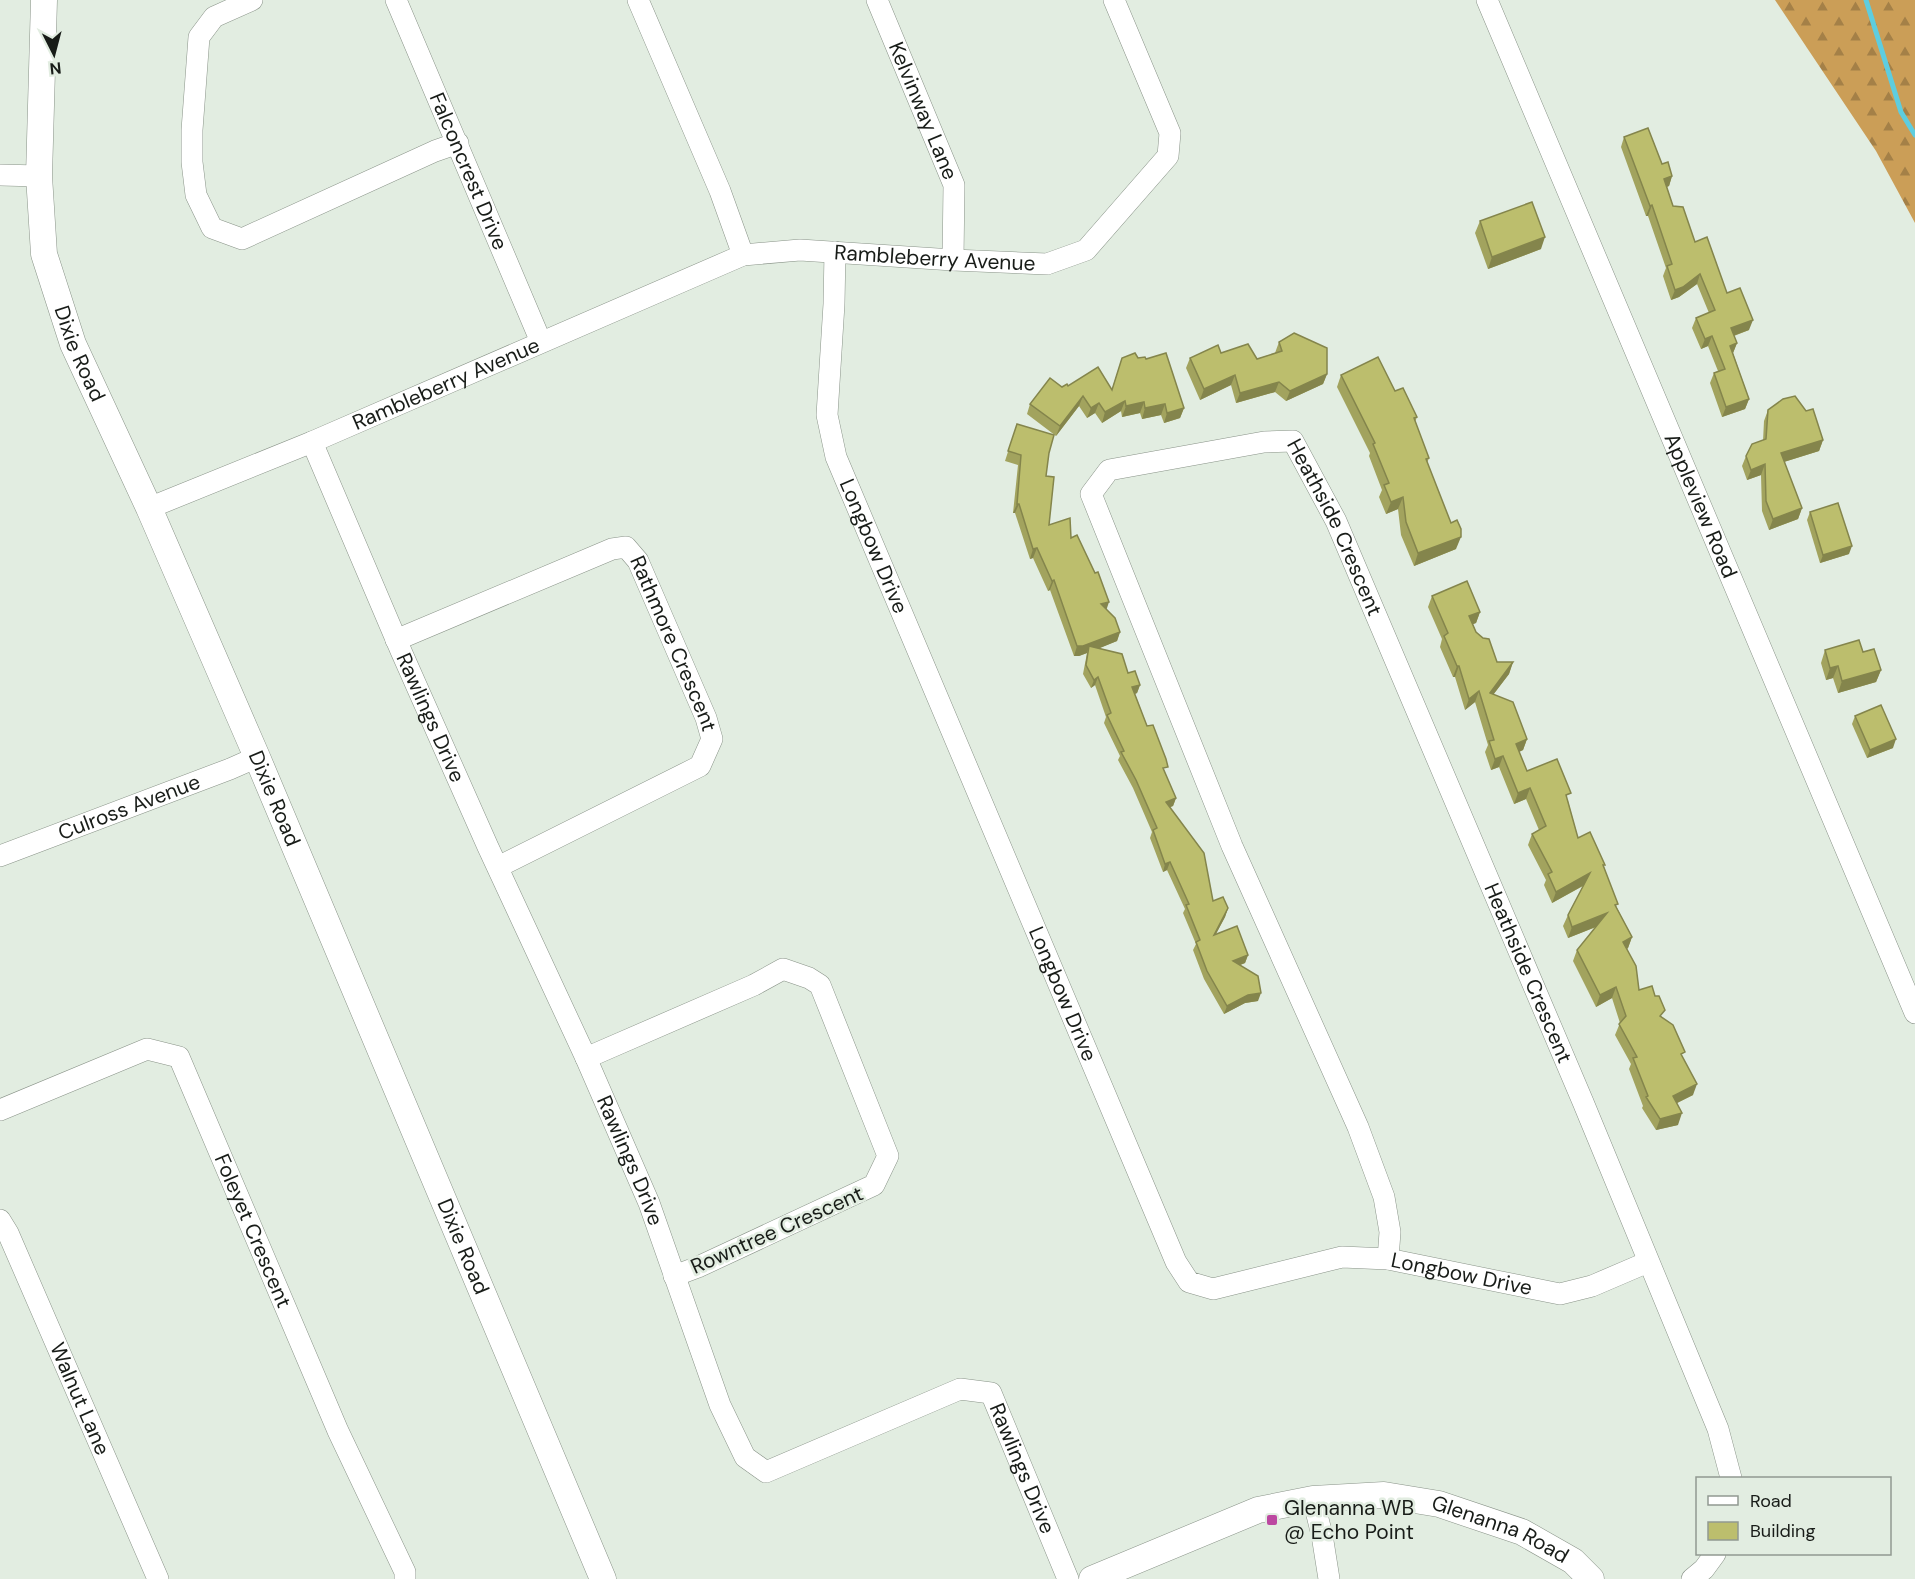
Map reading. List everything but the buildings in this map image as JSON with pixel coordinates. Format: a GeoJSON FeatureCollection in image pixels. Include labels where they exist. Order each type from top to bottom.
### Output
{"type":"FeatureCollection","features":[{"type":"Feature","properties":{"kind":"street","name":"Dixie Road"},"geometry":{"type":"LineString","coordinates":[[44,0],[39,176],[44,254],[73,344],[149,508],[257,757],[603,1579]]}},
{"type":"Feature","properties":{"kind":"street"},"geometry":{"type":"LineString","coordinates":[[252,0],[214,17],[199,37],[192,162],[196,195],[212,228],[242,239],[435,151],[458,143]]}},
{"type":"Feature","properties":{"kind":"street","name":"Falconcrest Drive"},"geometry":{"type":"LineString","coordinates":[[396,0],[542,342]]}},
{"type":"Feature","properties":{"kind":"street"},"geometry":{"type":"LineString","coordinates":[[638,0],[720,191],[743,255]]}},
{"type":"Feature","properties":{"kind":"street","name":"Kelvinway Lane"},"geometry":{"type":"LineString","coordinates":[[877,0],[954,185],[953,260]]}},
{"type":"Feature","properties":{"kind":"street","name":"Rambleberry Avenue"},"geometry":{"type":"LineString","coordinates":[[149,508],[312,442],[743,255],[800,250],[1047,264],[1086,250],[1168,156],[1170,133],[1114,0]]}},
{"type":"Feature","properties":{"kind":"street","name":"Appleview Road"},"geometry":{"type":"LineString","coordinates":[[1486,0],[1915,1013]]}},
{"type":"Feature","properties":{"kind":"street"},"geometry":{"type":"LineString","coordinates":[[0,175],[39,176]]}},
{"type":"Feature","properties":{"kind":"street","name":"Longbow Drive"},"geometry":{"type":"LineString","coordinates":[[835,252],[827,415],[836,457],[1176,1262],[1189,1282],[1213,1289],[1342,1257],[1388,1259],[1560,1294],[1592,1286],[1648,1262]]}},
{"type":"Feature","properties":{"kind":"street","name":"Heathside Crescent"},"geometry":{"type":"LineString","coordinates":[[1388,1259],[1390,1232],[1384,1197],[1358,1127],[1232,846],[1091,494],[1109,470],[1264,442],[1293,441],[1341,531],[1583,1102],[1718,1429],[1730,1477]]}},
{"type":"Feature","properties":{"kind":"street","name":"Rawlings Drive"},"geometry":{"type":"LineString","coordinates":[[312,442],[396,640],[586,1058],[649,1203],[720,1405],[745,1457],[766,1472],[960,1389],[991,1393],[1068,1579]]}},
{"type":"Feature","properties":{"kind":"street","name":"Rathmore Crescent"},"geometry":{"type":"LineString","coordinates":[[396,640],[612,549],[626,547],[638,561],[706,718],[712,740],[700,766],[498,867]]}},
{"type":"Feature","properties":{"kind":"street","name":"Culross Avenue"},"geometry":{"type":"LineString","coordinates":[[0,856],[257,757]]}},
{"type":"Feature","properties":{"kind":"street","name":"Rowntree Crescent"},"geometry":{"type":"LineString","coordinates":[[586,1058],[754,985],[783,969],[809,978],[820,985],[888,1156],[874,1185],[674,1276]]}},
{"type":"Feature","properties":{"kind":"street","name":"Foleyet Crescent"},"geometry":{"type":"LineString","coordinates":[[0,1110],[147,1049],[179,1057],[338,1431],[405,1572],[405,1579]]}},
{"type":"Feature","properties":{"kind":"street","name":"Walnut Lane"},"geometry":{"type":"LineString","coordinates":[[0,1220],[8,1233],[66,1363],[158,1579]]}},
{"type":"Feature","properties":{"kind":"street","name":"Glenanna Road"},"geometry":{"type":"LineString","coordinates":[[1092,1579],[1258,1510],[1313,1499],[1384,1495],[1439,1504],[1522,1532],[1573,1561],[1591,1579]]}},
{"type":"Feature","properties":{"kind":"street"},"geometry":{"type":"LineString","coordinates":[[1313,1499],[1329,1579]]}},
{"type":"Feature","properties":{"kind":"street"},"geometry":{"type":"LineString","coordinates":[[1692,1579],[1704,1569],[1714,1555]]}},
{"type":"Feature","properties":{"kind":"green space"},"geometry":{"type":"Polygon","coordinates":[[[1775,0],[1915,0],[1915,223],[1876,151],[1775,0]]]}},
{"type":"Feature","properties":{"kind":"waterway"},"geometry":{"type":"LineString","coordinates":[[1866,0],[1901,112],[1915,135]]}},
{"type":"Feature","properties":{"kind":"place","name":"Glenanna WB @ Echo Point"},"geometry":{"type":"Point","coordinates":[1272,1520]}}]}
